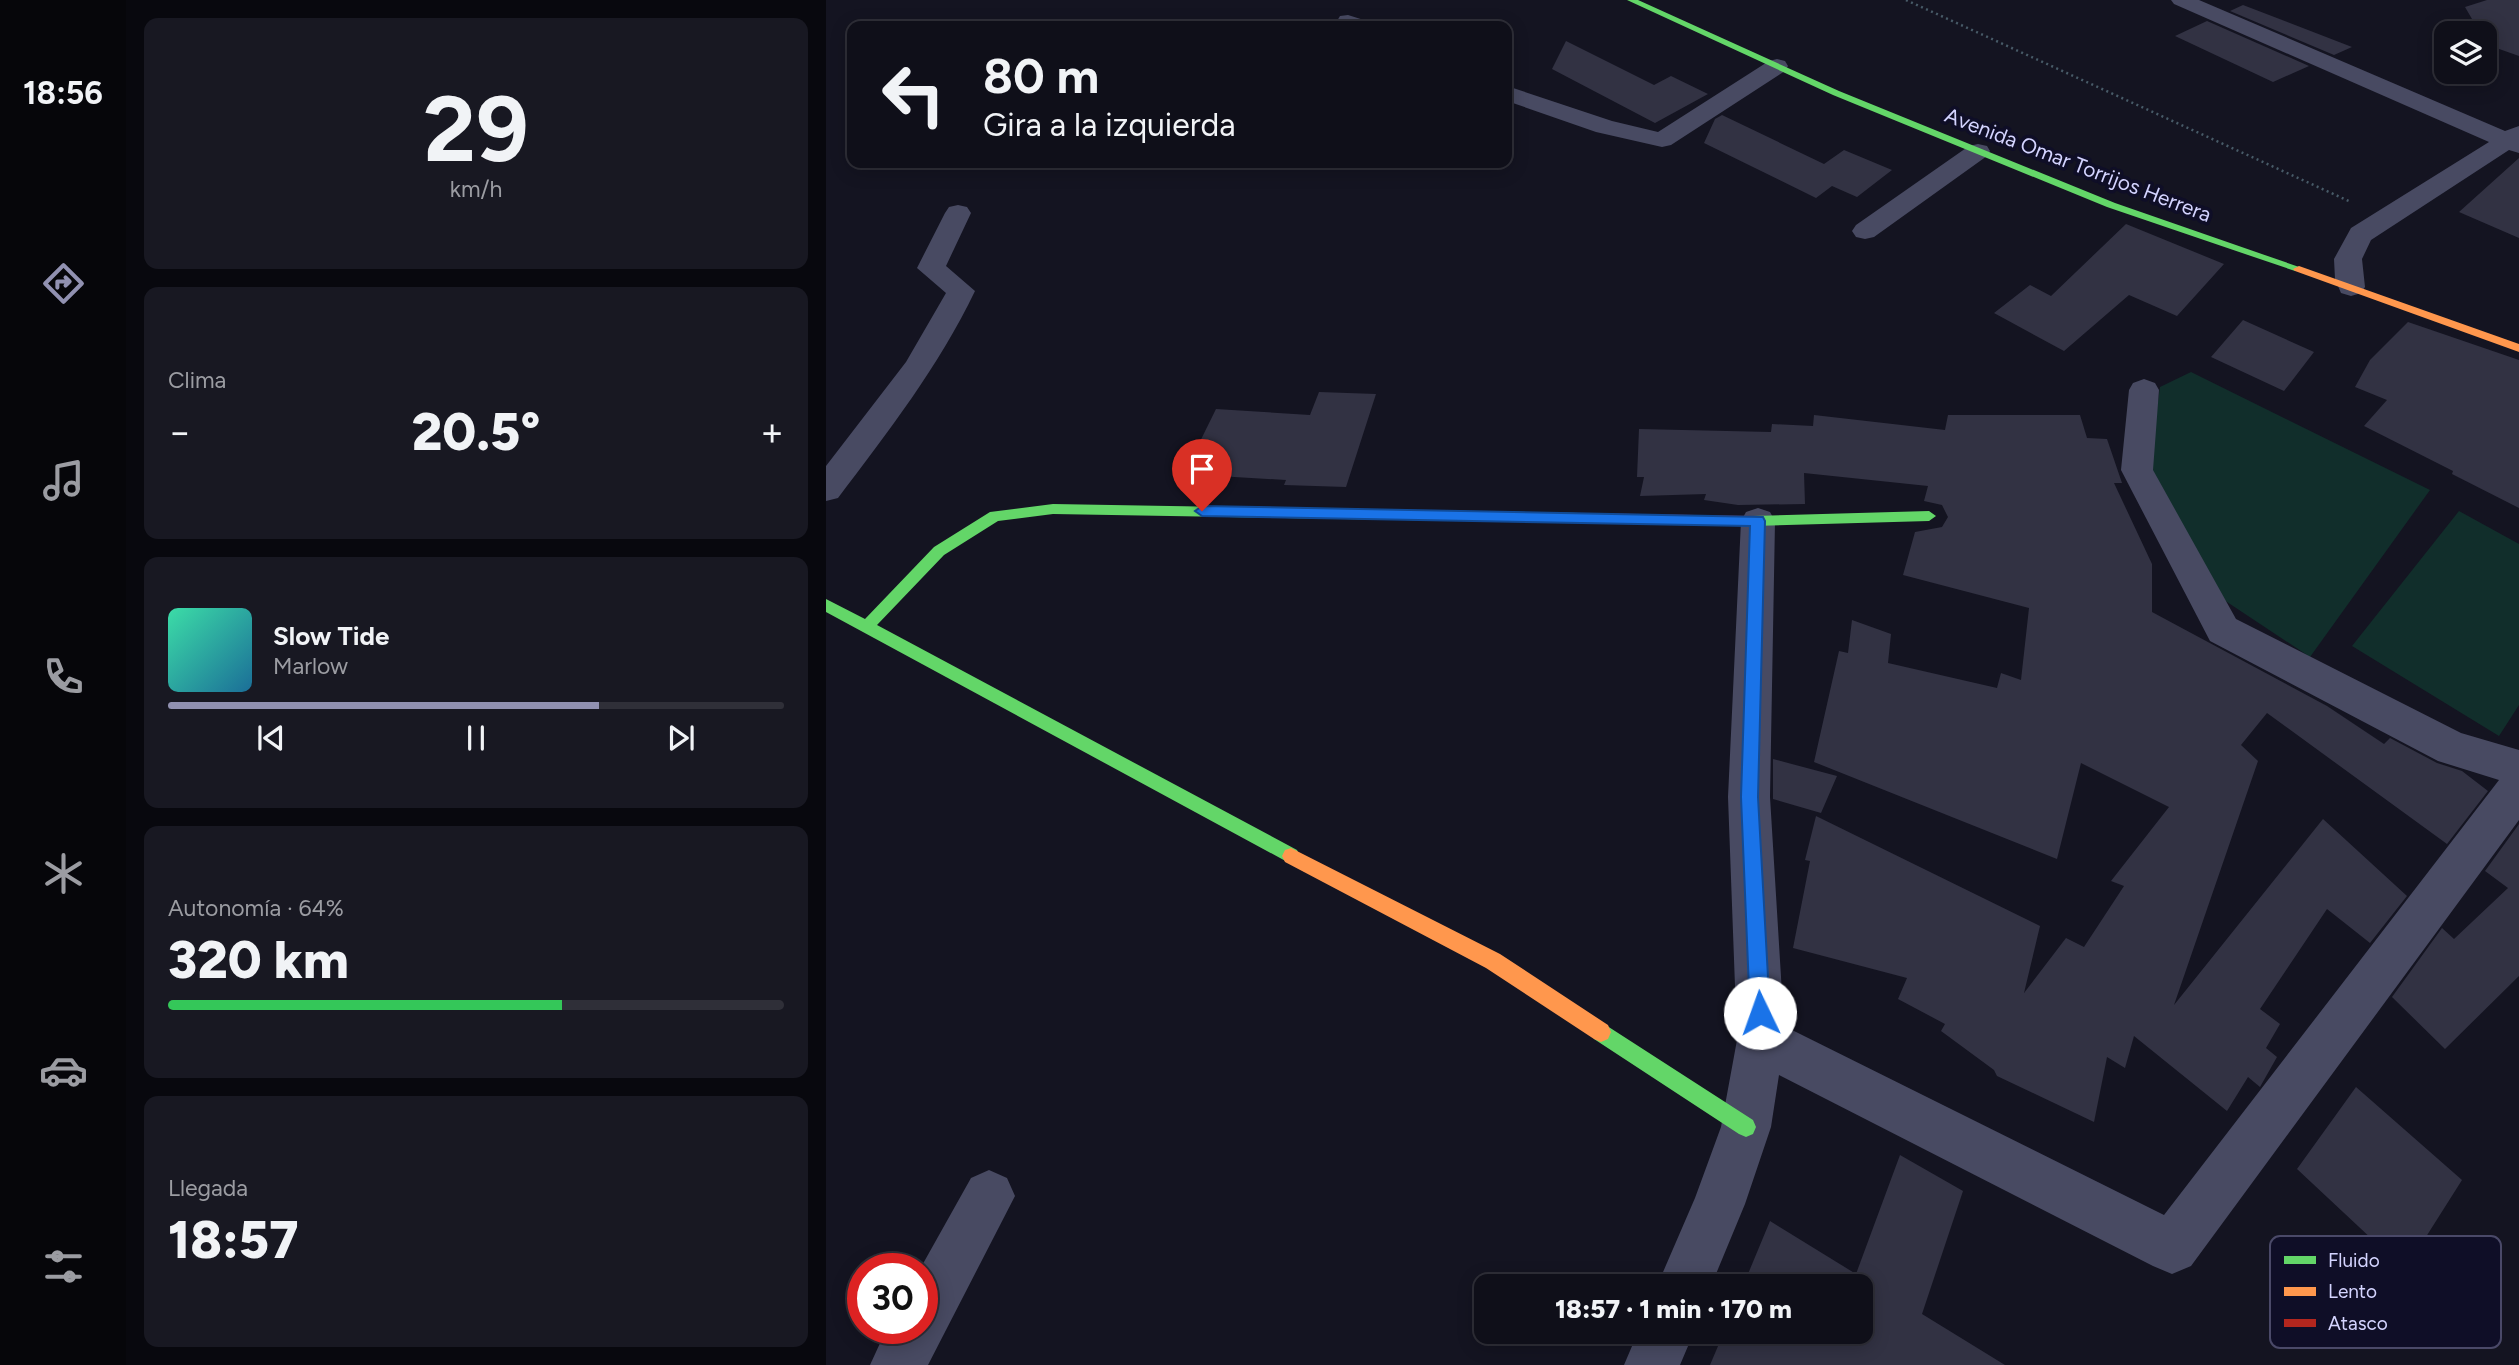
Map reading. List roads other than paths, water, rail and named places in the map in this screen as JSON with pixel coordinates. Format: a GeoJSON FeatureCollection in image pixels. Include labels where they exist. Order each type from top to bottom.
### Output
{"type":"FeatureCollection","features":[{"type":"Feature","properties":{"kind":"street","name":"Avenida Omar Torrijos Herrera"},"geometry":{"type":"LineString","coordinates":[[1631,0],[1777,66],[2111,205],[2519,348]]}},
{"type":"Feature","properties":{"kind":"street"},"geometry":{"type":"LineString","coordinates":[[2181,0],[2515,140]]}},
{"type":"Feature","properties":{"kind":"street"},"geometry":{"type":"LineString","coordinates":[[1512,95],[1605,127],[1662,140],[1777,66]]}},
{"type":"Feature","properties":{"kind":"street"},"geometry":{"type":"LineString","coordinates":[[2351,287],[2347,274],[2348,249],[2361,234],[2515,140]]}},
{"type":"Feature","properties":{"kind":"street"},"geometry":{"type":"LineString","coordinates":[[1865,231],[1978,150]]}},
{"type":"Feature","properties":{"kind":"street"},"geometry":{"type":"LineString","coordinates":[[826,489],[924,361],[947,322],[961,291],[931,268],[958,213]]}},
{"type":"Feature","properties":{"kind":"street"},"geometry":{"type":"LineString","coordinates":[[2144,390],[2137,470],[2223,630],[2452,748],[2519,768]]}},
{"type":"Feature","properties":{"kind":"street"},"geometry":{"type":"LineString","coordinates":[[867,626],[939,551],[995,516],[1053,509],[1758,521],[1929,516]]}},
{"type":"Feature","properties":{"kind":"street"},"geometry":{"type":"LineString","coordinates":[[1690,1274],[1719,1204],[1746,1127],[1761,1040],[1749,797],[1758,521]]}},
{"type":"Feature","properties":{"kind":"street"},"geometry":{"type":"LineString","coordinates":[[826,605],[1222,821],[1493,961],[1746,1127]]}},
{"type":"Feature","properties":{"kind":"street"},"geometry":{"type":"LineString","coordinates":[[1761,1040],[2172,1247],[2519,787]]}},
{"type":"Feature","properties":{"kind":"street"},"geometry":{"type":"LineString","coordinates":[[938,1290],[989,1196]]}},
{"type":"Feature","properties":{"kind":"street"},"geometry":{"type":"LineString","coordinates":[[898,1365],[909,1344]]}},
{"type":"Feature","properties":{"kind":"street"},"geometry":{"type":"LineString","coordinates":[[1652,1365],[1660,1344]]}}]}
